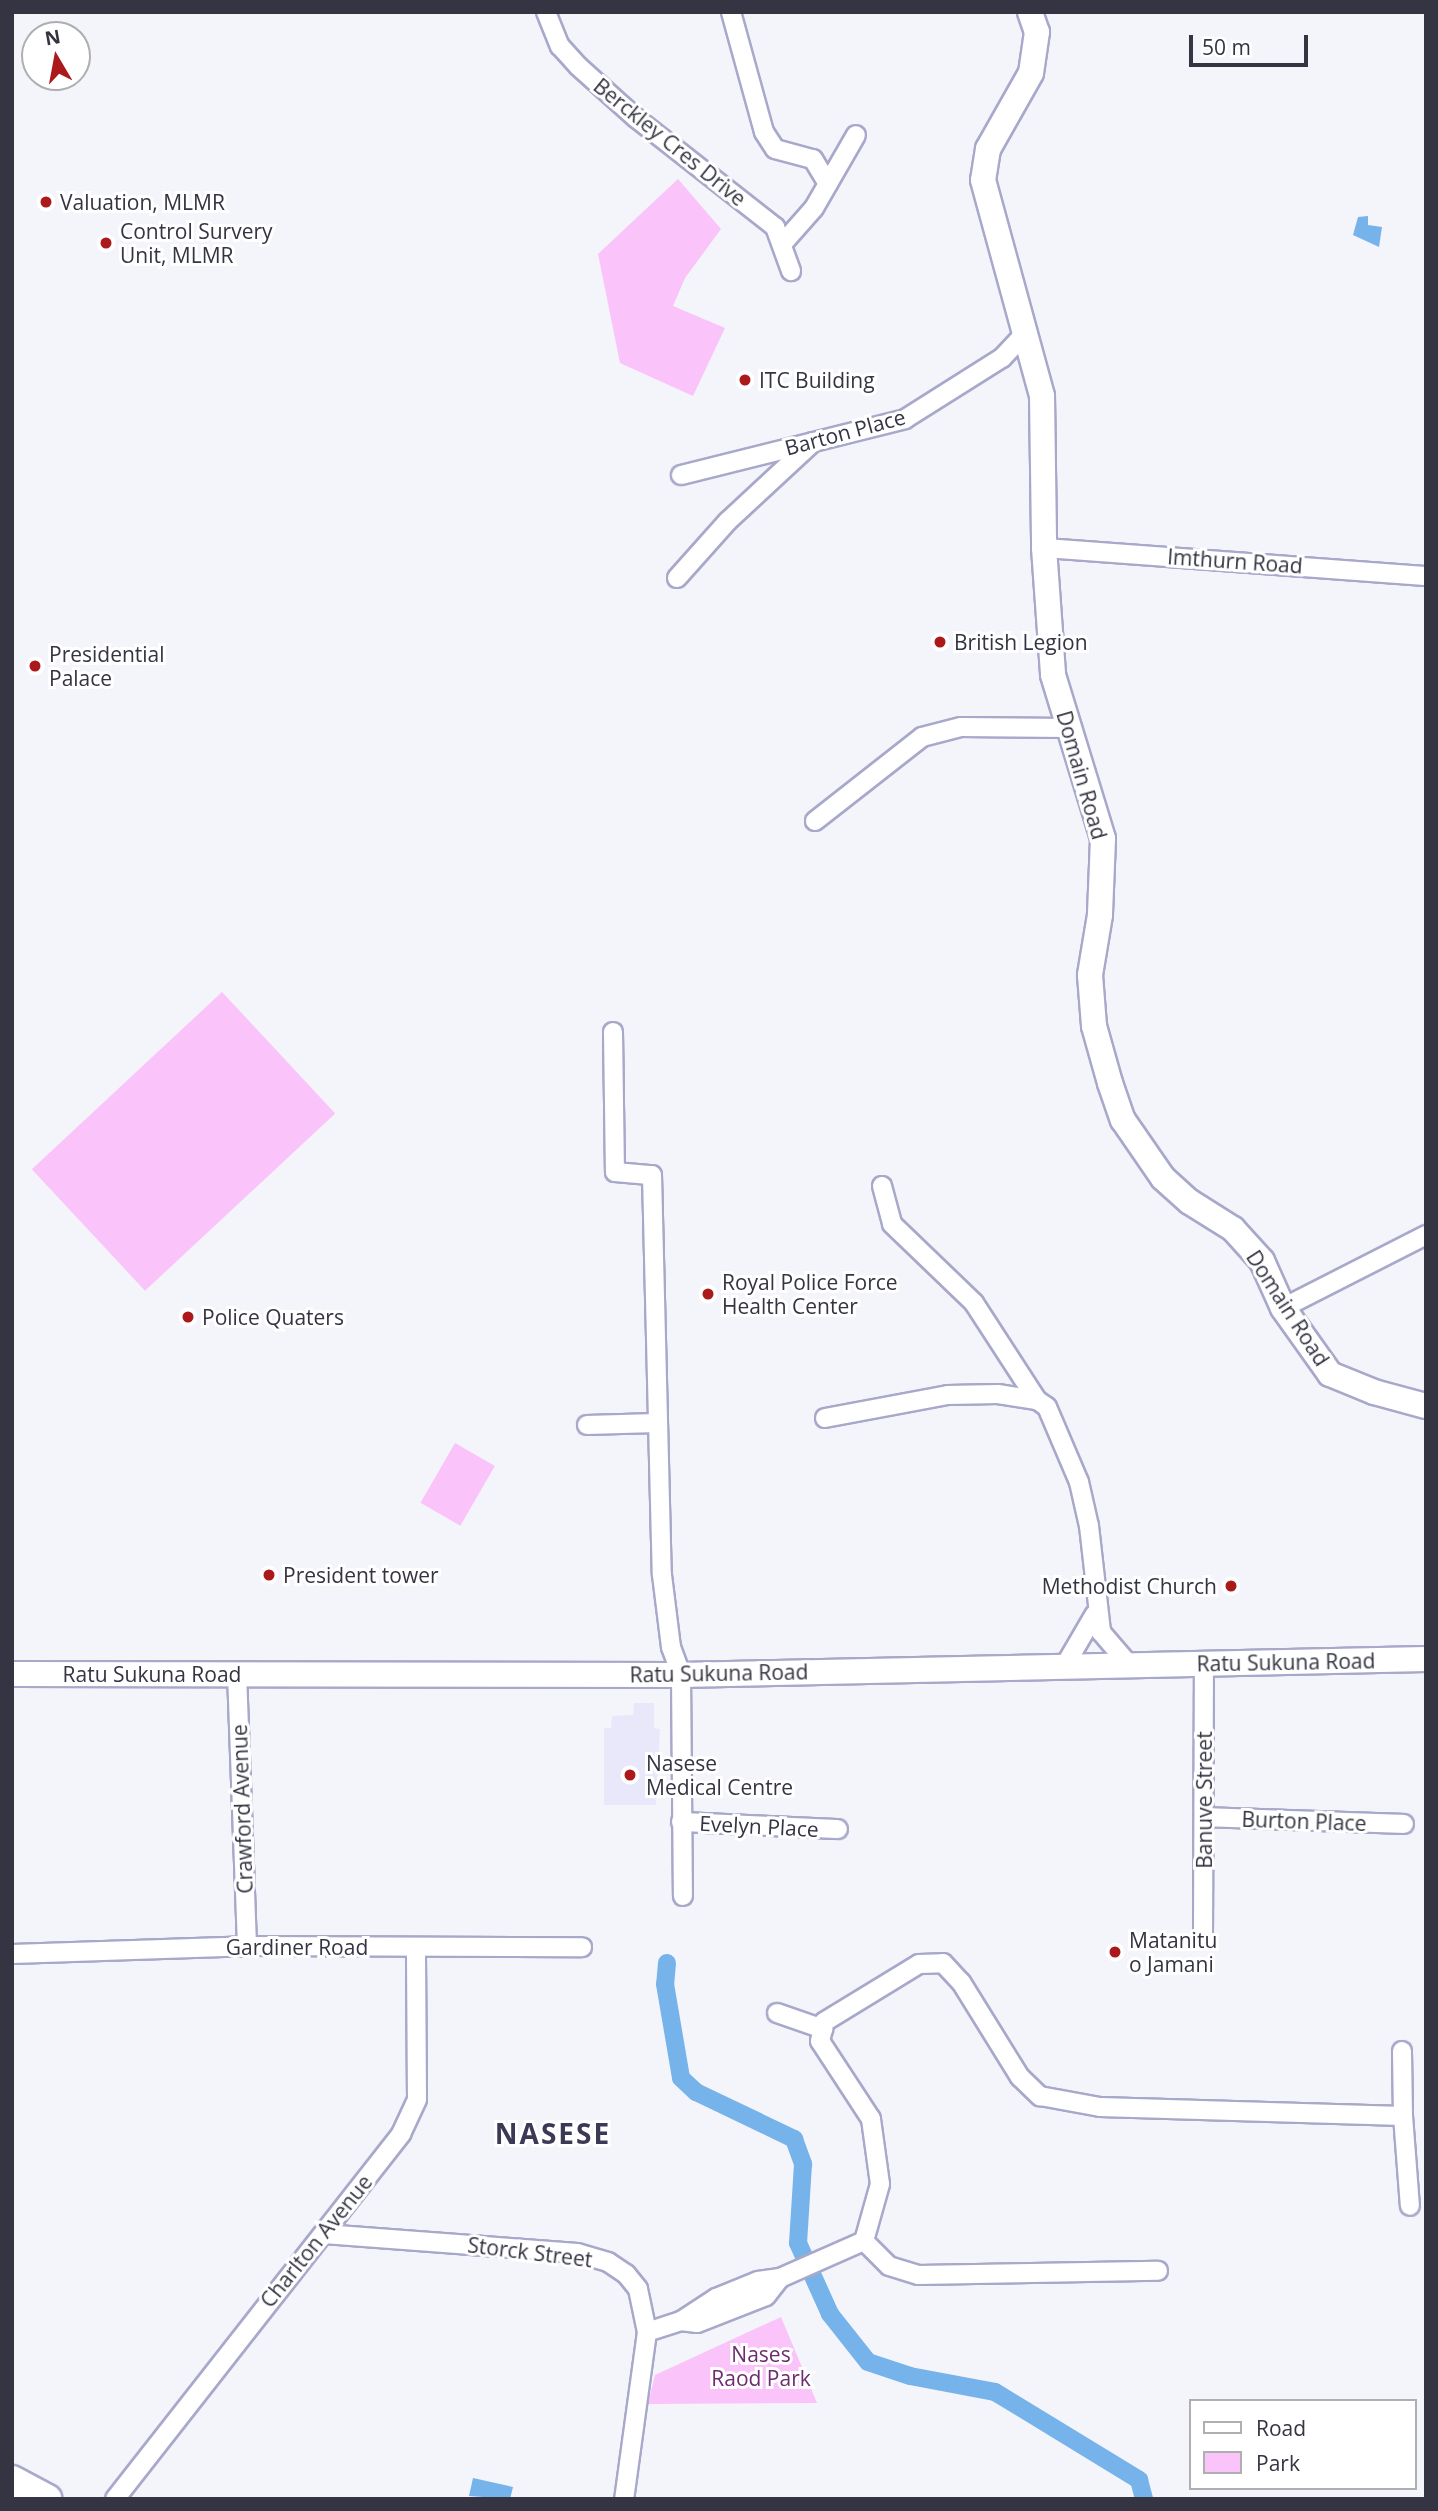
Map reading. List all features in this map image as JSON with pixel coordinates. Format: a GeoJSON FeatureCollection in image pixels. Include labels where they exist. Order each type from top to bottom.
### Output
{"type":"FeatureCollection","features":[{"type":"Feature","properties":{"kind":"main road"},"geometry":{"type":"LineString","coordinates":[[12,2480],[47,2499]]}},
{"type":"Feature","properties":{"kind":"street","name":"Berckley Cres Drive"},"geometry":{"type":"LineString","coordinates":[[546,12],[559,46],[578,66],[636,118],[775,227],[784,242],[791,271]]}},
{"type":"Feature","properties":{"kind":"street"},"geometry":{"type":"LineString","coordinates":[[731,12],[764,132],[775,149],[813,159],[828,184]]}},
{"type":"Feature","properties":{"kind":"street","name":"Domain Road"},"geometry":{"type":"LineString","coordinates":[[1030,12],[1037,32],[1031,73],[988,149],[983,180],[1042,396],[1044,548],[1053,674],[1103,839],[1101,902],[1090,975],[1094,1026],[1114,1096],[1124,1120],[1163,1178],[1190,1202],[1233,1229],[1262,1261],[1283,1308],[1330,1374],[1374,1392],[1426,1406]]}},
{"type":"Feature","properties":{"kind":"street"},"geometry":{"type":"LineString","coordinates":[[784,242],[828,184],[856,135]]}},
{"type":"Feature","properties":{"kind":"street","name":"Barton Place"},"geometry":{"type":"LineString","coordinates":[[681,475],[905,419],[1002,358],[1026,332]]}},
{"type":"Feature","properties":{"kind":"street"},"geometry":{"type":"LineString","coordinates":[[677,578],[728,521],[813,442]]}},
{"type":"Feature","properties":{"kind":"street","name":"Imthurn Road"},"geometry":{"type":"LineString","coordinates":[[1044,548],[1426,576]]}},
{"type":"Feature","properties":{"kind":"street"},"geometry":{"type":"LineString","coordinates":[[815,821],[922,737],[961,727],[1069,728]]}},
{"type":"Feature","properties":{"kind":"street"},"geometry":{"type":"LineString","coordinates":[[613,1032],[615,1172],[652,1175],[656,1423],[662,1575],[671,1647],[681,1675],[683,1896]]}},
{"type":"Feature","properties":{"kind":"street"},"geometry":{"type":"LineString","coordinates":[[882,1186],[892,1224],[974,1303],[1037,1400],[1055,1422],[1079,1482],[1090,1526],[1096,1614],[1101,1632],[1129,1666]]}},
{"type":"Feature","properties":{"kind":"street"},"geometry":{"type":"LineString","coordinates":[[1283,1308],[1426,1235]]}},
{"type":"Feature","properties":{"kind":"street"},"geometry":{"type":"LineString","coordinates":[[825,1418],[948,1395],[998,1394],[1037,1400]]}},
{"type":"Feature","properties":{"kind":"street"},"geometry":{"type":"LineString","coordinates":[[587,1425],[656,1423]]}},
{"type":"Feature","properties":{"kind":"street"},"geometry":{"type":"LineString","coordinates":[[1064,1667],[1096,1614]]}},
{"type":"Feature","properties":{"kind":"street","name":"Ratu Sukuna Road"},"geometry":{"type":"LineString","coordinates":[[12,1674],[681,1675],[1426,1659]]}},
{"type":"Feature","properties":{"kind":"street","name":"Banuve Street"},"geometry":{"type":"LineString","coordinates":[[1203,1936],[1204,1664]]}},
{"type":"Feature","properties":{"kind":"street","name":"Crawford Avenue"},"geometry":{"type":"LineString","coordinates":[[237,1673],[247,1946]]}},
{"type":"Feature","properties":{"kind":"street","name":"Burton Place"},"geometry":{"type":"LineString","coordinates":[[1204,1817],[1404,1824]]}},
{"type":"Feature","properties":{"kind":"street","name":"Evelyn Place"},"geometry":{"type":"LineString","coordinates":[[681,1822],[838,1829]]}},
{"type":"Feature","properties":{"kind":"street","name":"Gardiner Road"},"geometry":{"type":"LineString","coordinates":[[12,1954],[247,1946],[582,1947]]}},
{"type":"Feature","properties":{"kind":"street","name":"Charlton Avenue"},"geometry":{"type":"LineString","coordinates":[[115,2499],[401,2134],[416,2099],[416,1948]]}},
{"type":"Feature","properties":{"kind":"street"},"geometry":{"type":"LineString","coordinates":[[647,2332],[681,2320],[697,2323],[766,2296],[779,2278],[864,2241],[880,2184],[871,2119],[820,2041],[824,2022],[919,1964],[943,1963],[961,1982],[1020,2077],[1040,2096],[1100,2107],[1403,2116]]}},
{"type":"Feature","properties":{"kind":"street"},"geometry":{"type":"LineString","coordinates":[[777,2012],[823,2029]]}},
{"type":"Feature","properties":{"kind":"street"},"geometry":{"type":"LineString","coordinates":[[1402,2051],[1403,2116],[1410,2206]]}},
{"type":"Feature","properties":{"kind":"street","name":"Storck Street"},"geometry":{"type":"LineString","coordinates":[[324,2234],[541,2249],[608,2262],[638,2289],[647,2332],[624,2499]]}},
{"type":"Feature","properties":{"kind":"street"},"geometry":{"type":"LineString","coordinates":[[864,2241],[889,2266],[919,2275],[1158,2271]]}},
{"type":"Feature","properties":{"kind":"shaded area","name":"Nasese Medical Centre"},"geometry":{"type":"Polygon","coordinates":[[[634,1703],[654,1703],[654,1728],[660,1729],[656,1805],[604,1805],[604,1728],[611,1728],[612,1716],[633,1715],[634,1703]]]}},
{"type":"Feature","properties":{"kind":"green space"},"geometry":{"type":"Polygon","coordinates":[[[678,179],[721,229],[685,278],[673,306],[725,328],[693,396],[620,363],[598,254],[678,179]]]}},
{"type":"Feature","properties":{"kind":"green space"},"geometry":{"type":"Polygon","coordinates":[[[222,992],[335,1113],[145,1291],[32,1169],[222,992]]]}},
{"type":"Feature","properties":{"kind":"green space"},"geometry":{"type":"Polygon","coordinates":[[[455,1443],[495,1466],[460,1526],[420,1503],[455,1443]]]}},
{"type":"Feature","properties":{"kind":"green space","name":"Nases Raod Park"},"geometry":{"type":"Polygon","coordinates":[[[781,2317],[817,2403],[648,2404],[655,2375],[781,2317]]]}},
{"type":"Feature","properties":{"kind":"water"},"geometry":{"type":"Polygon","coordinates":[[[1368,216],[1368,225],[1382,227],[1379,247],[1353,235],[1358,217],[1368,216]]]}},
{"type":"Feature","properties":{"kind":"water"},"geometry":{"type":"Polygon","coordinates":[[[473,2478],[513,2487],[510,2499],[469,2496],[473,2478]]]}},
{"type":"Feature","properties":{"kind":"waterway"},"geometry":{"type":"LineString","coordinates":[[667,1963],[665,1984],[681,2078],[696,2092],[794,2139],[803,2164],[798,2243],[830,2314],[868,2362],[910,2376],[995,2392],[1139,2480],[1144,2499]]}},
{"type":"Feature","properties":{"kind":"place","name":"Valuation, MLMR"},"geometry":{"type":"Point","coordinates":[46,202]}},
{"type":"Feature","properties":{"kind":"place","name":"Control Survery Unit, MLMR"},"geometry":{"type":"Point","coordinates":[106,243]}},
{"type":"Feature","properties":{"kind":"place","name":"ITC Building"},"geometry":{"type":"Point","coordinates":[745,380]}},
{"type":"Feature","properties":{"kind":"place","name":"British Legion"},"geometry":{"type":"Point","coordinates":[940,642]}},
{"type":"Feature","properties":{"kind":"place","name":"Presidential Palace"},"geometry":{"type":"Point","coordinates":[35,666]}},
{"type":"Feature","properties":{"kind":"place","name":"Royal Police Force Health Center"},"geometry":{"type":"Point","coordinates":[708,1294]}},
{"type":"Feature","properties":{"kind":"place","name":"Police Quaters"},"geometry":{"type":"Point","coordinates":[188,1317]}},
{"type":"Feature","properties":{"kind":"place","name":"President tower"},"geometry":{"type":"Point","coordinates":[269,1575]}},
{"type":"Feature","properties":{"kind":"place","name":"Methodist Church"},"geometry":{"type":"Point","coordinates":[1231,1586]}},
{"type":"Feature","properties":{"kind":"place","name":"Nasese Medical Centre"},"geometry":{"type":"Point","coordinates":[630,1775]}},
{"type":"Feature","properties":{"kind":"place","name":"Matanitu o Jamani"},"geometry":{"type":"Point","coordinates":[1115,1952]}},
{"type":"Feature","properties":{"kind":"district","name":"NASESE"},"geometry":{"type":"Point","coordinates":[553,2133]}}]}
